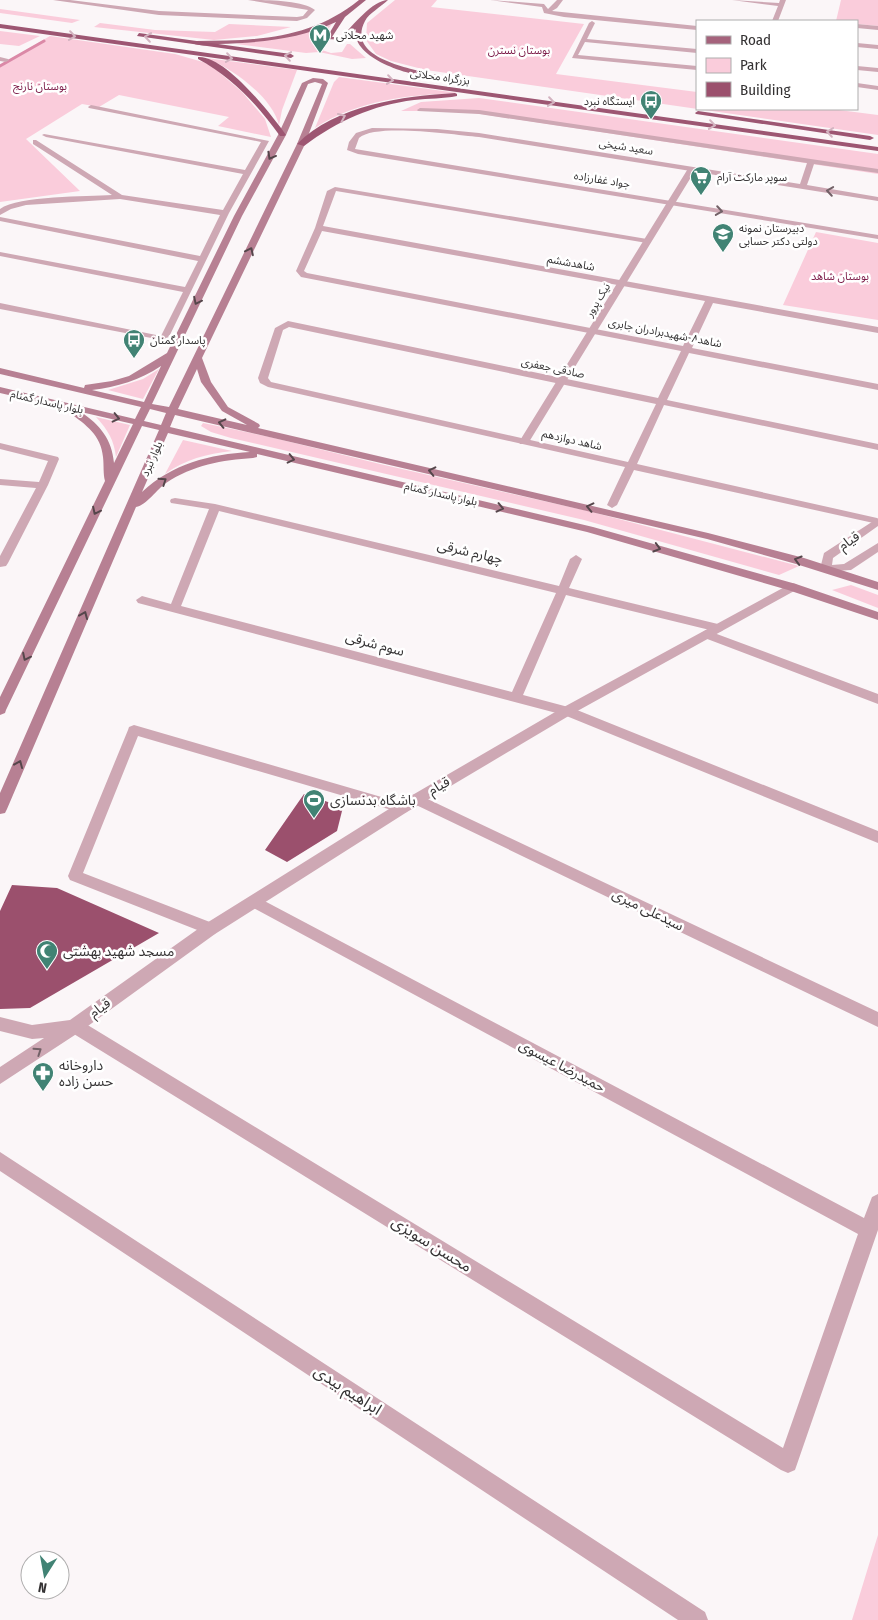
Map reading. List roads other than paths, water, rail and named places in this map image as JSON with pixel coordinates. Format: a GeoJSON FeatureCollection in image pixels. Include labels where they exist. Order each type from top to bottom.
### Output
{"type":"FeatureCollection","features":[{"type":"Feature","properties":{"kind":"highway","name":"بزرگراه محلاتی"},"geometry":{"type":"LineString","coordinates":[[0,26],[24,26],[188,52],[878,149]]}},
{"type":"Feature","properties":{"kind":"highway"},"geometry":{"type":"LineString","coordinates":[[129,34],[301,58]]}},
{"type":"Feature","properties":{"kind":"highway"},"geometry":{"type":"LineString","coordinates":[[188,52],[213,64],[240,84],[258,101],[282,135]]}},
{"type":"Feature","properties":{"kind":"highway","name":"بزرگراه محلاتی"},"geometry":{"type":"LineString","coordinates":[[377,68],[444,78]]}},
{"type":"Feature","properties":{"kind":"highway"},"geometry":{"type":"LineString","coordinates":[[302,144],[333,121],[363,109],[383,104],[436,96],[502,95]]}},
{"type":"Feature","properties":{"kind":"highway"},"geometry":{"type":"LineString","coordinates":[[689,112],[878,139]]}},
{"type":"Feature","properties":{"kind":"main road"},"geometry":{"type":"LineString","coordinates":[[363,0],[342,17],[328,38],[344,39],[363,18],[385,0]]}},
{"type":"Feature","properties":{"kind":"main road"},"geometry":{"type":"LineString","coordinates":[[196,43],[231,43],[270,38],[312,28],[342,17]]}},
{"type":"Feature","properties":{"kind":"main road"},"geometry":{"type":"LineString","coordinates":[[363,18],[358,32],[359,44],[368,54],[391,64],[434,76]]}},
{"type":"Feature","properties":{"kind":"main road","name":"بلوار نبرد"},"geometry":{"type":"LineString","coordinates":[[0,809],[172,411],[302,144],[325,83],[319,80],[305,83],[292,112]]}},
{"type":"Feature","properties":{"kind":"main road"},"geometry":{"type":"LineString","coordinates":[[0,710],[238,216],[282,135],[292,112],[304,105],[311,106],[314,113]]}},
{"type":"Feature","properties":{"kind":"main road"},"geometry":{"type":"LineString","coordinates":[[72,388],[107,386],[139,377],[172,355]]}},
{"type":"Feature","properties":{"kind":"main road"},"geometry":{"type":"LineString","coordinates":[[198,358],[206,382],[225,408],[268,433]]}},
{"type":"Feature","properties":{"kind":"main road","name":"بلوار پاسدار گمنام"},"geometry":{"type":"LineString","coordinates":[[0,372],[699,534],[826,569],[878,586]]}},
{"type":"Feature","properties":{"kind":"main road","name":"بلوار پاسدار گمنام"},"geometry":{"type":"LineString","coordinates":[[0,390],[589,529],[792,587],[878,616]]}},
{"type":"Feature","properties":{"kind":"main road"},"geometry":{"type":"LineString","coordinates":[[66,406],[86,419],[102,434],[109,454],[108,486]]}},
{"type":"Feature","properties":{"kind":"main road"},"geometry":{"type":"LineString","coordinates":[[127,514],[147,492],[188,465],[232,456],[273,455]]}},
{"type":"Feature","properties":{"kind":"street"},"geometry":{"type":"LineString","coordinates":[[56,0],[175,14],[296,19],[304,17],[312,10],[307,7],[251,0]]}},
{"type":"Feature","properties":{"kind":"street"},"geometry":{"type":"LineString","coordinates":[[107,12],[128,0]]}},
{"type":"Feature","properties":{"kind":"street"},"geometry":{"type":"LineString","coordinates":[[493,0],[555,7],[560,0]]}},
{"type":"Feature","properties":{"kind":"street"},"geometry":{"type":"LineString","coordinates":[[735,0],[782,2],[775,20]]}},
{"type":"Feature","properties":{"kind":"street"},"geometry":{"type":"LineString","coordinates":[[546,6],[696,28]]}},
{"type":"Feature","properties":{"kind":"street"},"geometry":{"type":"LineString","coordinates":[[592,23],[574,57],[696,68]]}},
{"type":"Feature","properties":{"kind":"street"},"geometry":{"type":"LineString","coordinates":[[858,26],[878,28]]}},
{"type":"Feature","properties":{"kind":"street"},"geometry":{"type":"LineString","coordinates":[[582,40],[696,51]]}},
{"type":"Feature","properties":{"kind":"street"},"geometry":{"type":"LineString","coordinates":[[858,45],[878,47]]}},
{"type":"Feature","properties":{"kind":"street"},"geometry":{"type":"LineString","coordinates":[[858,68],[878,70]]}},
{"type":"Feature","properties":{"kind":"street"},"geometry":{"type":"LineString","coordinates":[[858,85],[878,88]]}},
{"type":"Feature","properties":{"kind":"street"},"geometry":{"type":"LineString","coordinates":[[0,306],[164,339],[202,259],[265,141],[91,107]]}},
{"type":"Feature","properties":{"kind":"street"},"geometry":{"type":"LineString","coordinates":[[420,110],[479,112],[878,171]]}},
{"type":"Feature","properties":{"kind":"street","name":"سعید شیخی"},"geometry":{"type":"LineString","coordinates":[[368,130],[414,130],[479,135],[878,199]]}},
{"type":"Feature","properties":{"kind":"street","name":"جواد غفارزاده"},"geometry":{"type":"LineString","coordinates":[[368,130],[361,132],[354,138],[351,150],[878,236]]}},
{"type":"Feature","properties":{"kind":"street"},"geometry":{"type":"LineString","coordinates":[[46,135],[247,173]]}},
{"type":"Feature","properties":{"kind":"street"},"geometry":{"type":"LineString","coordinates":[[36,142],[120,197]]}},
{"type":"Feature","properties":{"kind":"street"},"geometry":{"type":"LineString","coordinates":[[803,187],[811,161]]}},
{"type":"Feature","properties":{"kind":"street","name":"نیک پرور"},"geometry":{"type":"LineString","coordinates":[[524,442],[692,169]]}},
{"type":"Feature","properties":{"kind":"street"},"geometry":{"type":"LineString","coordinates":[[319,228],[331,191],[335,189],[647,241]]}},
{"type":"Feature","properties":{"kind":"street"},"geometry":{"type":"LineString","coordinates":[[0,213],[8,207],[26,203],[120,197],[225,214]]}},
{"type":"Feature","properties":{"kind":"street"},"geometry":{"type":"LineString","coordinates":[[0,219],[202,259]]}},
{"type":"Feature","properties":{"kind":"street","name":"شاهد۸-شهیدبرادران جابری"},"geometry":{"type":"LineString","coordinates":[[319,228],[300,273],[878,387]]}},
{"type":"Feature","properties":{"kind":"street","name":"شاهدششم"},"geometry":{"type":"LineString","coordinates":[[319,228],[878,330]]}},
{"type":"Feature","properties":{"kind":"street"},"geometry":{"type":"LineString","coordinates":[[0,254],[187,290]]}},
{"type":"Feature","properties":{"kind":"street"},"geometry":{"type":"LineString","coordinates":[[612,505],[710,300]]}},
{"type":"Feature","properties":{"kind":"street","name":"صادقی جعفری"},"geometry":{"type":"LineString","coordinates":[[263,381],[279,328],[288,324],[878,447]]}},
{"type":"Feature","properties":{"kind":"street","name":"شاهد دوازدهم"},"geometry":{"type":"LineString","coordinates":[[263,381],[268,384],[878,521]]}},
{"type":"Feature","properties":{"kind":"street"},"geometry":{"type":"LineString","coordinates":[[0,446],[54,459],[43,485],[1,563]]}},
{"type":"Feature","properties":{"kind":"street"},"geometry":{"type":"LineString","coordinates":[[0,482],[43,485]]}},
{"type":"Feature","properties":{"kind":"street","name":"چهارم شرقی"},"geometry":{"type":"LineString","coordinates":[[175,501],[215,507],[562,590],[712,631],[878,699]]}},
{"type":"Feature","properties":{"kind":"street"},"geometry":{"type":"LineString","coordinates":[[175,607],[215,507]]}},
{"type":"Feature","properties":{"kind":"street","name":"قیام"},"geometry":{"type":"LineString","coordinates":[[878,521],[828,556],[826,569],[847,567],[878,547]]}},
{"type":"Feature","properties":{"kind":"street"},"geometry":{"type":"LineString","coordinates":[[516,698],[576,559]]}},
{"type":"Feature","properties":{"kind":"street","name":"قیام"},"geometry":{"type":"LineString","coordinates":[[0,1076],[75,1026],[210,929],[402,808],[567,711],[792,587]]}},
{"type":"Feature","properties":{"kind":"street","name":"سوم شرقی"},"geometry":{"type":"LineString","coordinates":[[142,600],[175,607],[567,711],[878,837]]}},
{"type":"Feature","properties":{"kind":"street"},"geometry":{"type":"LineString","coordinates":[[210,929],[75,876],[134,730],[402,808]]}},
{"type":"Feature","properties":{"kind":"street","name":"سیدعلی میری"},"geometry":{"type":"LineString","coordinates":[[417,799],[878,1020]]}},
{"type":"Feature","properties":{"kind":"street","name":"حمیدرضا عیسوی"},"geometry":{"type":"LineString","coordinates":[[254,902],[869,1230]]}},
{"type":"Feature","properties":{"kind":"street","name":"قیام"},"geometry":{"type":"LineString","coordinates":[[0,1024],[32,1032],[75,1026]]}},
{"type":"Feature","properties":{"kind":"street","name":"محسن سویزی"},"geometry":{"type":"LineString","coordinates":[[75,1026],[788,1463],[869,1230]]}},
{"type":"Feature","properties":{"kind":"street","name":"ابراهیم بیدی"},"geometry":{"type":"LineString","coordinates":[[0,1160],[697,1620]]}},
{"type":"Feature","properties":{"kind":"street"},"geometry":{"type":"LineString","coordinates":[[869,1230],[878,1203]]}},
{"type":"Feature","properties":{"kind":"waterway"},"geometry":{"type":"LineString","coordinates":[[0,66],[44,41]]}},
{"type":"Feature","properties":{"kind":"place","name":"شهید محلاتی"},"geometry":{"type":"Point","coordinates":[320,54]}},
{"type":"Feature","properties":{"kind":"place","name":"ایستگاه نبرد"},"geometry":{"type":"Point","coordinates":[651,120]}},
{"type":"Feature","properties":{"kind":"place","name":"سوپر مارکت آرام"},"geometry":{"type":"Point","coordinates":[701,196]}},
{"type":"Feature","properties":{"kind":"place","name":"دبیرستان نمونه دولتی دکتر حسابی"},"geometry":{"type":"Point","coordinates":[723,253]}},
{"type":"Feature","properties":{"kind":"place","name":"پاسدار گمنان"},"geometry":{"type":"Point","coordinates":[134,359]}},
{"type":"Feature","properties":{"kind":"place","name":"باشگاه بدنسازی"},"geometry":{"type":"Point","coordinates":[314,819]}},
{"type":"Feature","properties":{"kind":"place","name":"مسجد شهید بهشتی"},"geometry":{"type":"Point","coordinates":[47,970]}},
{"type":"Feature","properties":{"kind":"place","name":"داروخانه حسن زاده"},"geometry":{"type":"Point","coordinates":[43,1092]}},
{"type":"Feature","properties":{"kind":"park label","name":"بوستان نسترن"},"geometry":{"type":"Point","coordinates":[519,50]}},
{"type":"Feature","properties":{"kind":"park label","name":"بوستان نارنج"},"geometry":{"type":"Point","coordinates":[40,86]}},
{"type":"Feature","properties":{"kind":"park label","name":"بوستان شاهد"},"geometry":{"type":"Point","coordinates":[840,276]}}]}
